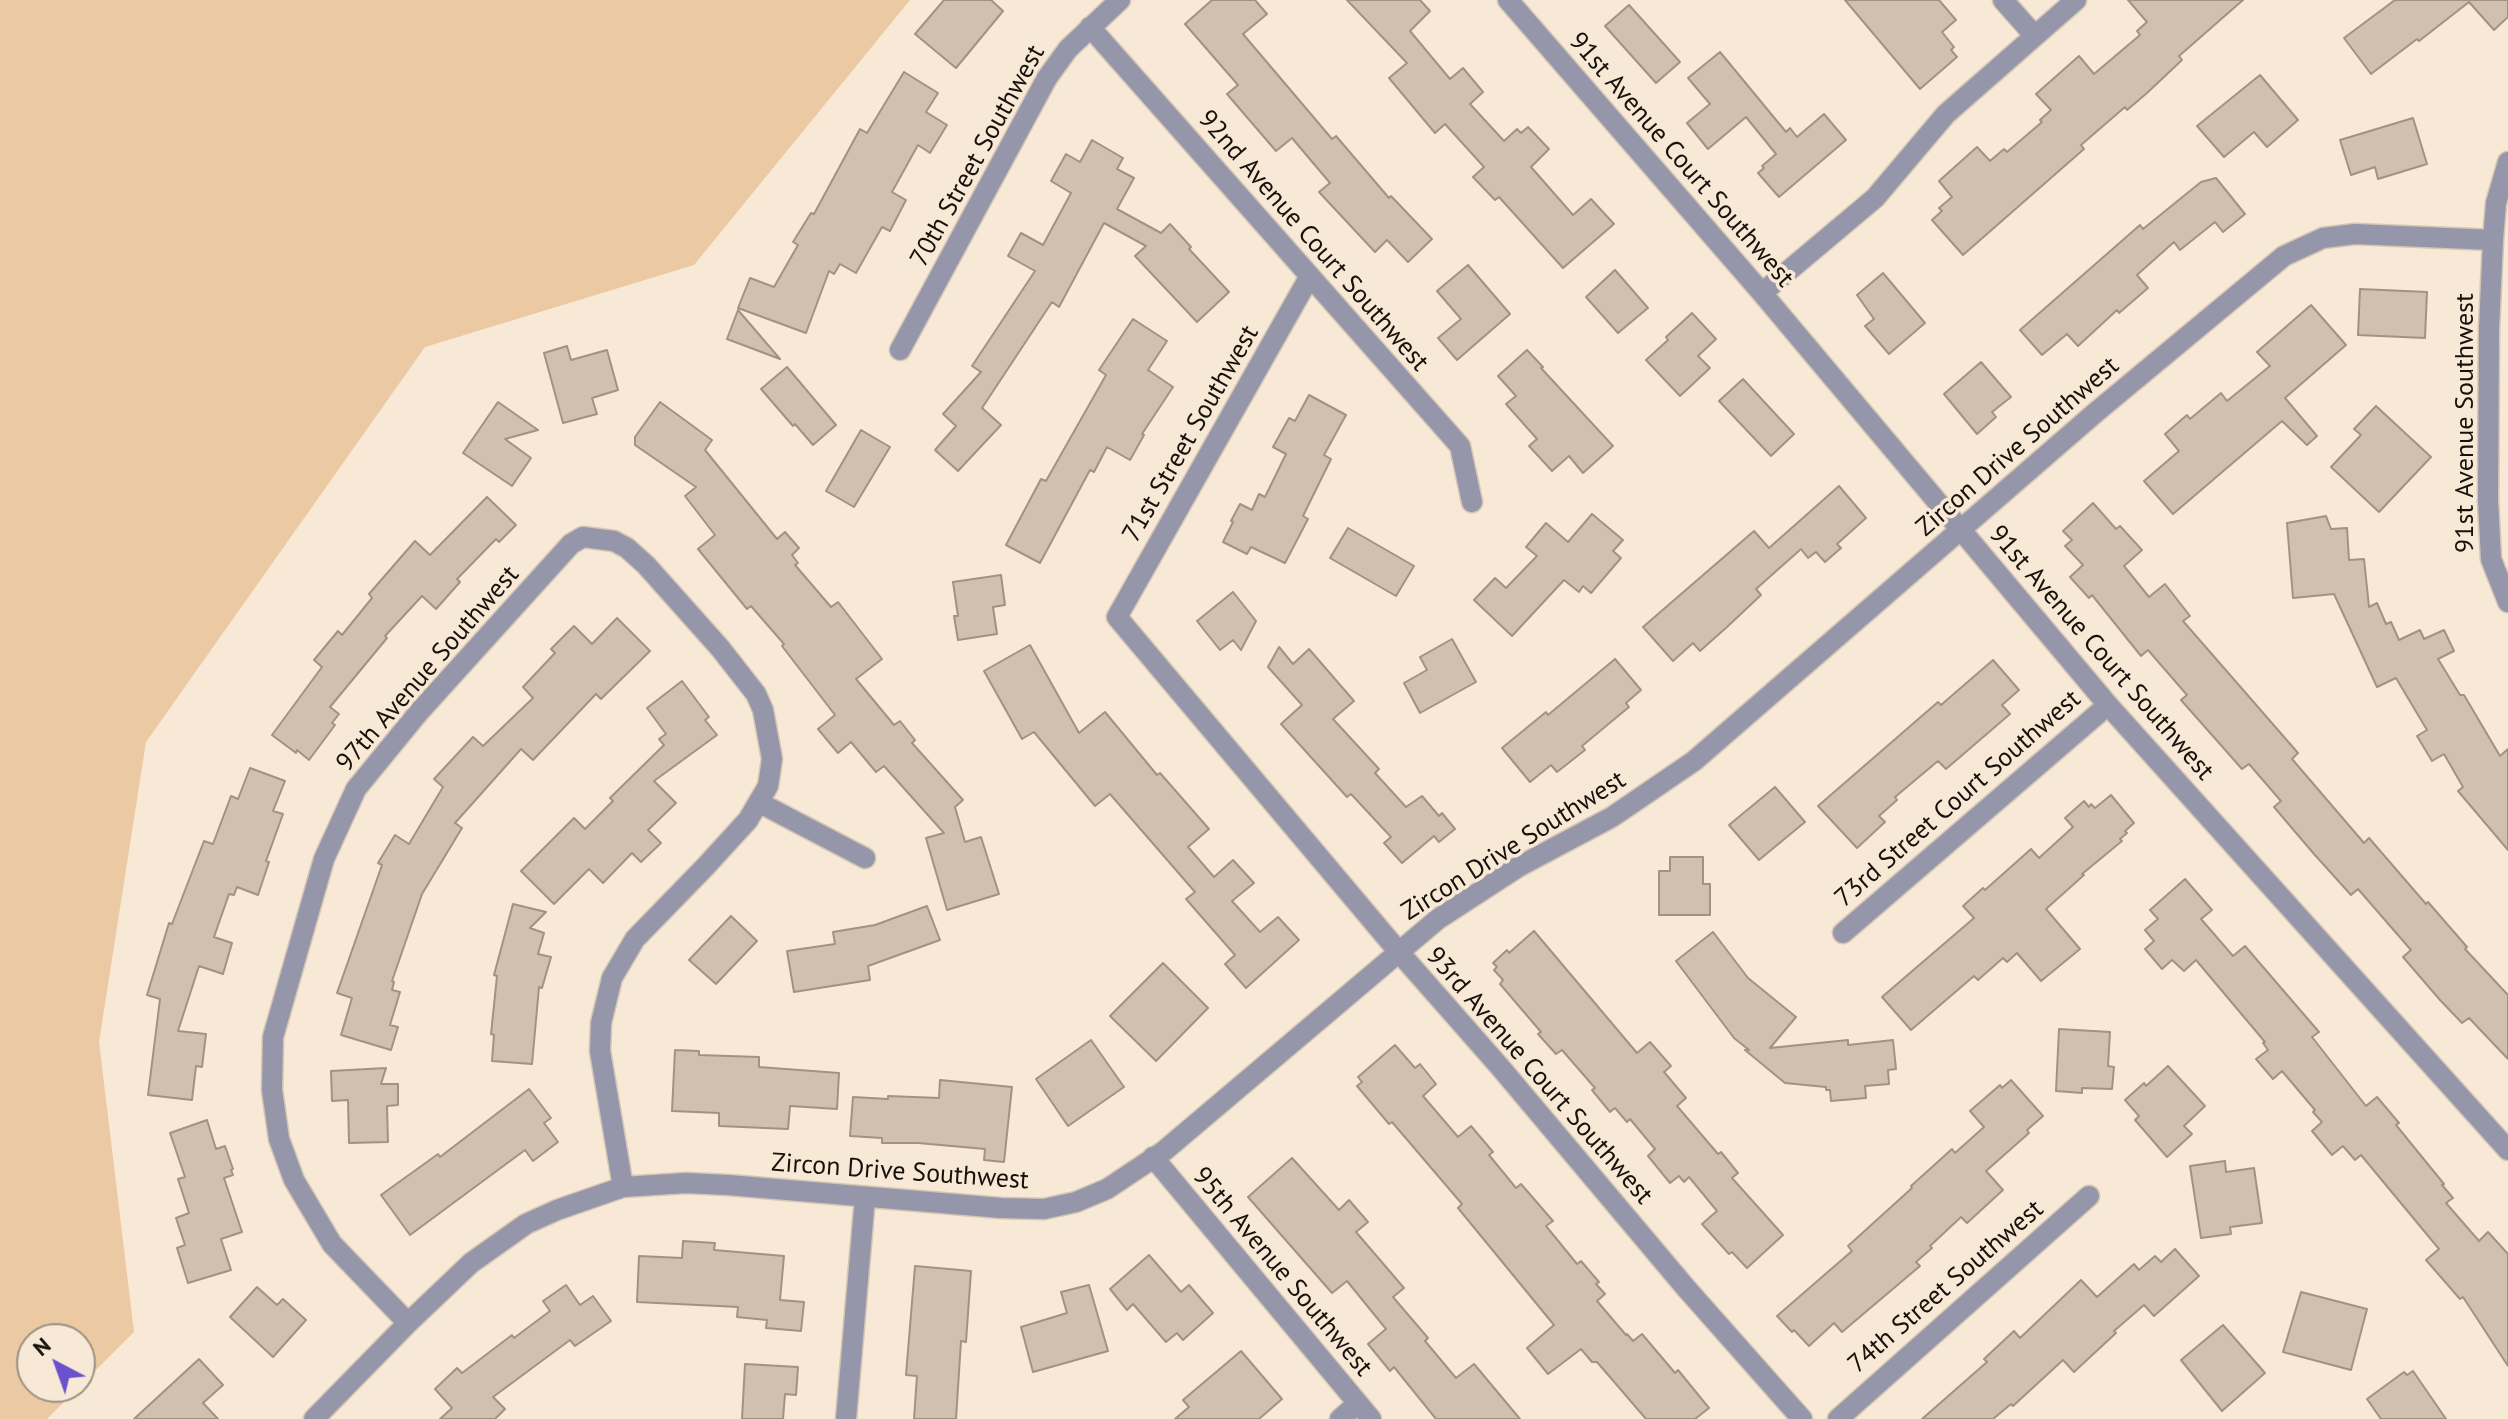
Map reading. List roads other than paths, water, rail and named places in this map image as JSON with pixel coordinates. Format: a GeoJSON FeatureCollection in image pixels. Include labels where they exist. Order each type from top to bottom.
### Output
{"type":"FeatureCollection","features":[{"type":"Feature","properties":{"kind":"street","name":"70th Street Southwest"},"geometry":{"type":"LineString","coordinates":[[900,350],[1047,78],[1068,49],[1120,0]]}},
{"type":"Feature","properties":{"kind":"street","name":"91st Avenue Court Southwest"},"geometry":{"type":"LineString","coordinates":[[1508,0],[1762,293],[2108,705],[2508,1150]]}},
{"type":"Feature","properties":{"kind":"street"},"geometry":{"type":"LineString","coordinates":[[2003,0],[2034,35]]}},
{"type":"Feature","properties":{"kind":"street"},"geometry":{"type":"LineString","coordinates":[[1762,293],[1875,198],[1946,114],[2076,0]]}},
{"type":"Feature","properties":{"kind":"street","name":"92nd Avenue Court Southwest"},"geometry":{"type":"LineString","coordinates":[[1090,27],[1460,446],[1472,502]]}},
{"type":"Feature","properties":{"kind":"street"},"geometry":{"type":"LineString","coordinates":[[2493,240],[2496,203],[2508,162]]}},
{"type":"Feature","properties":{"kind":"street","name":"Zircon Drive Southwest"},"geometry":{"type":"LineString","coordinates":[[314,1419],[471,1263],[526,1224],[623,1187],[686,1183],[1044,1209],[1076,1202],[1107,1189],[1164,1151],[1398,951],[1451,910],[1518,867],[1612,817],[1694,761],[2095,413],[2284,256],[2323,238],[2355,234],[2493,240]]}},
{"type":"Feature","properties":{"kind":"street","name":"91st Avenue Southwest"},"geometry":{"type":"LineString","coordinates":[[2493,240],[2489,329],[2489,515],[2491,559],[2508,602]]}},
{"type":"Feature","properties":{"kind":"street","name":"71st Street Southwest"},"geometry":{"type":"LineString","coordinates":[[1117,617],[1310,276]]}},
{"type":"Feature","properties":{"kind":"street","name":"97th Avenue Southwest"},"geometry":{"type":"LineString","coordinates":[[408,1323],[332,1244],[294,1180],[279,1139],[272,1090],[273,1037],[324,859],[356,789],[439,689],[571,544],[583,537],[614,541],[637,556],[720,648],[756,694],[763,710],[772,759],[768,786],[760,803]]}},
{"type":"Feature","properties":{"kind":"street","name":"93rd Avenue Court Southwest"},"geometry":{"type":"LineString","coordinates":[[1117,617],[1398,951],[1802,1419]]}},
{"type":"Feature","properties":{"kind":"street","name":"73rd Street Court Southwest"},"geometry":{"type":"LineString","coordinates":[[1843,933],[2108,705]]}},
{"type":"Feature","properties":{"kind":"street"},"geometry":{"type":"LineString","coordinates":[[623,1187],[600,1051],[601,1023],[612,978],[635,939],[733,838],[760,803],[865,858]]}},
{"type":"Feature","properties":{"kind":"street","name":"95th Avenue Southwest"},"geometry":{"type":"LineString","coordinates":[[1153,1157],[1364,1412]]}},
{"type":"Feature","properties":{"kind":"street","name":"74th Street Southwest"},"geometry":{"type":"LineString","coordinates":[[1838,1419],[2089,1196]]}},
{"type":"Feature","properties":{"kind":"street"},"geometry":{"type":"LineString","coordinates":[[846,1419],[865,1197]]}},
{"type":"Feature","properties":{"kind":"street"},"geometry":{"type":"LineString","coordinates":[[1340,1419],[1364,1412]]}}]}
